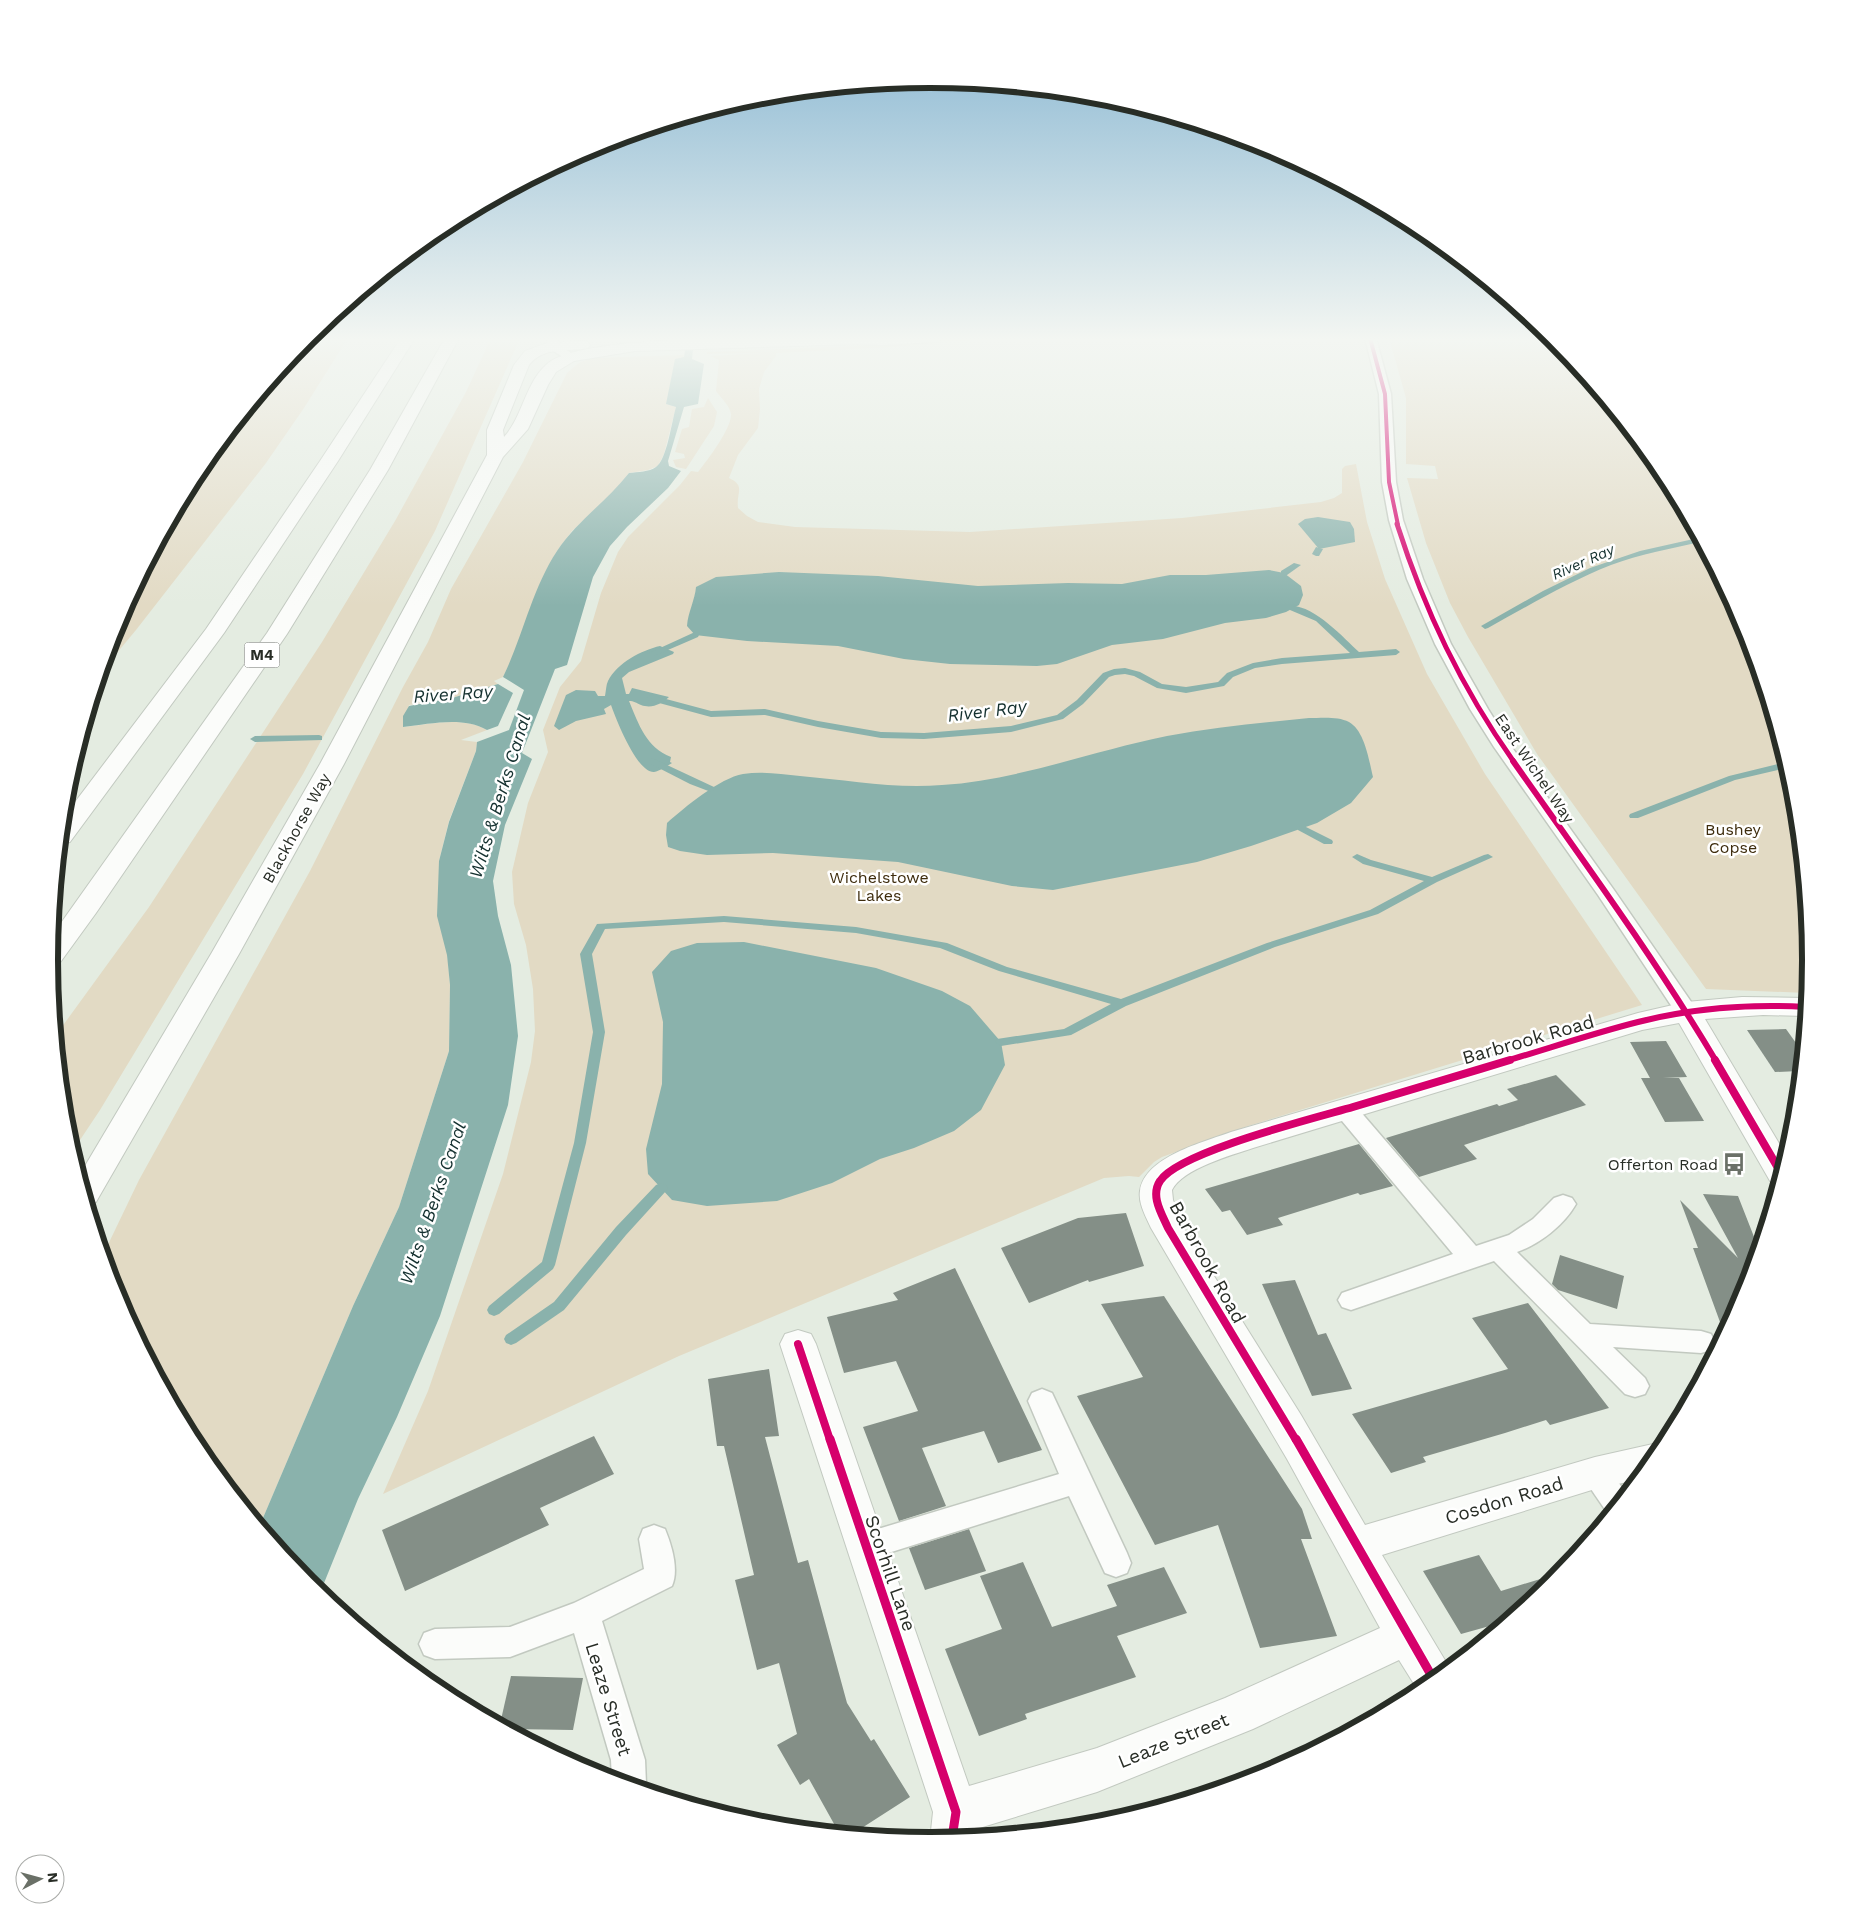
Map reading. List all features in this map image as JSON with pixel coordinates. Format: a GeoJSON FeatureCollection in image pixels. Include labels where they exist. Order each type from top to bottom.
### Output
{"type":"FeatureCollection","features":[{"type":"Feature","properties":{"kind":"main road"},"geometry":{"type":"LineString","coordinates":[[68,828],[214,633],[351,428]]}},
{"type":"Feature","properties":{"kind":"main road","name":"M4"},"geometry":{"type":"LineString","coordinates":[[58,946],[88,906],[277,634],[379,470],[402,428]]}},
{"type":"Feature","properties":{"kind":"main road"},"geometry":{"type":"LineString","coordinates":[[496,428],[496,455]]}},
{"type":"Feature","properties":{"kind":"main road","name":"Blackhorse Way"},"geometry":{"type":"LineString","coordinates":[[88,1189],[323,781],[496,455],[521,428]]}},
{"type":"Feature","properties":{"kind":"main road","name":"Barbrook Road"},"geometry":{"type":"LineString","coordinates":[[1430,1673],[1406,1636],[1313,1468],[1162,1216],[1157,1202],[1156,1189],[1161,1179],[1170,1171],[1212,1151],[1345,1109],[1638,1022],[1686,1011],[1728,1007],[1800,1007]]}},
{"type":"Feature","properties":{"kind":"main road","name":"East Wichel Way"},"geometry":{"type":"LineString","coordinates":[[1686,1011],[1777,1166]]}},
{"type":"Feature","properties":{"kind":"main road","name":"Scorhill Lane"},"geometry":{"type":"LineString","coordinates":[[798,1344],[866,1546],[954,1825]]}},
{"type":"Feature","properties":{"kind":"main road","name":"Cosdon Road"},"geometry":{"type":"LineString","coordinates":[[1356,1545],[1595,1473],[1641,1463]]}},
{"type":"Feature","properties":{"kind":"main road","name":"Leaze Street"},"geometry":{"type":"LineString","coordinates":[[954,1825],[1042,1788],[1097,1770],[1238,1714],[1406,1636]]}},
{"type":"Feature","properties":{"kind":"lane","name":"East Wichel Way"},"geometry":{"type":"LineString","coordinates":[[1387,428],[1389,482],[1396,520],[1415,579],[1443,644],[1479,709],[1503,747],[1607,894],[1686,1011]]}},
{"type":"Feature","properties":{"kind":"lane"},"geometry":{"type":"LineString","coordinates":[[1345,1109],[1470,1258]]}},
{"type":"Feature","properties":{"kind":"lane"},"geometry":{"type":"LineString","coordinates":[[1352,1300],[1518,1242],[1542,1226],[1563,1204]]}},
{"type":"Feature","properties":{"kind":"lane"},"geometry":{"type":"LineString","coordinates":[[1498,1249],[1635,1386]]}},
{"type":"Feature","properties":{"kind":"lane"},"geometry":{"type":"LineString","coordinates":[[1582,1334],[1700,1342]]}},
{"type":"Feature","properties":{"kind":"lane"},"geometry":{"type":"LineString","coordinates":[[1042,1401],[1116,1563]]}},
{"type":"Feature","properties":{"kind":"lane"},"geometry":{"type":"LineString","coordinates":[[1595,1473],[1614,1499]]}},
{"type":"Feature","properties":{"kind":"lane","name":"Scorhill Lane"},"geometry":{"type":"LineString","coordinates":[[866,1546],[1077,1481]]}},
{"type":"Feature","properties":{"kind":"lane"},"geometry":{"type":"LineString","coordinates":[[435,1644],[510,1642],[584,1614],[661,1576],[654,1539]]}},
{"type":"Feature","properties":{"kind":"lane","name":"Leaze Street"},"geometry":{"type":"LineString","coordinates":[[584,1614],[628,1760],[629,1777]]}},
{"type":"Feature","properties":{"kind":"green space"},"geometry":{"type":"Polygon","coordinates":[[[290,428],[266,463],[111,660],[147,574],[174,523],[204,475],[238,429],[290,428]]]}},
{"type":"Feature","properties":{"kind":"green space"},"geometry":{"type":"Polygon","coordinates":[[[446,428],[481,428],[435,531],[303,774],[100,1110],[77,1144],[65,1073],[60,1029],[149,907],[322,642],[395,521],[446,428]]]}},
{"type":"Feature","properties":{"kind":"green space"},"geometry":{"type":"Polygon","coordinates":[[[540,428],[671,428],[664,454],[658,466],[648,470],[629,473],[614,492],[572,531],[557,551],[541,581],[515,653],[503,677],[494,681],[498,684],[452,698],[409,705],[404,727],[457,722],[468,723],[487,730],[461,740],[477,742],[476,751],[449,821],[439,861],[450,985],[449,1051],[399,1207],[353,1306],[262,1520],[204,1444],[174,1395],[147,1345],[107,1247],[139,1180],[310,871],[403,687],[428,642],[451,589],[523,462],[540,428]]]}},
{"type":"Feature","properties":{"kind":"green space"},"geometry":{"type":"Polygon","coordinates":[[[713,428],[686,469],[676,467],[673,460],[685,458],[684,454],[675,452],[682,429],[713,428]]]}},
{"type":"Feature","properties":{"kind":"green space","name":"Wichelstowe Lakes"},"geometry":{"type":"Polygon","coordinates":[[[728,428],[758,428],[738,455],[729,478],[739,487],[738,508],[758,522],[795,527],[970,532],[1182,518],[1321,502],[1334,498],[1342,493],[1342,469],[1345,466],[1356,464],[1367,522],[1385,579],[1427,674],[1485,774],[1642,1005],[1248,1126],[1162,1157],[1139,1177],[1104,1178],[679,1356],[383,1494],[428,1391],[503,1174],[531,1062],[535,1031],[533,989],[526,945],[514,904],[512,872],[528,803],[548,752],[543,730],[560,687],[581,661],[601,593],[618,552],[628,537],[680,485],[691,471],[698,472],[728,428]]]}},
{"type":"Feature","properties":{"kind":"green space","name":"Bushey Copse"},"geometry":{"type":"Polygon","coordinates":[[[1406,428],[1621,429],[1655,475],[1685,524],[1712,574],[1735,626],[1755,679],[1772,734],[1785,789],[1794,846],[1800,902],[1801,993],[1706,989],[1537,754],[1468,637],[1450,603],[1426,543],[1407,478],[1438,479],[1435,466],[1406,464],[1406,428]]]}},
{"type":"Feature","properties":{"kind":"water","name":"Wilts & Berks Canal"},"geometry":{"type":"Polygon","coordinates":[[[672,428],[678,428],[668,461],[669,466],[681,471],[668,488],[610,546],[593,577],[567,665],[555,669],[522,753],[532,759],[505,825],[493,881],[498,916],[511,965],[518,1036],[508,1105],[440,1316],[397,1417],[358,1499],[323,1585],[262,1520],[353,1306],[399,1207],[449,1051],[450,985],[447,955],[437,916],[439,861],[449,822],[476,751],[477,742],[509,730],[524,690],[503,677],[548,566],[565,540],[629,473],[653,469],[660,463],[672,428]]]}},
{"type":"Feature","properties":{"kind":"water"},"geometry":{"type":"Polygon","coordinates":[[[1318,517],[1350,522],[1354,529],[1355,542],[1319,549],[1298,524],[1305,519],[1318,517]]]}},
{"type":"Feature","properties":{"kind":"water"},"geometry":{"type":"Polygon","coordinates":[[[1269,570],[1284,573],[1301,586],[1303,595],[1299,605],[1286,612],[1266,618],[1225,623],[1163,639],[1112,645],[1057,664],[1037,666],[950,664],[904,659],[838,646],[747,641],[695,635],[687,626],[696,587],[716,577],[779,572],[878,576],[978,586],[1068,583],[1122,584],[1170,575],[1206,575],[1269,570]]]}},
{"type":"Feature","properties":{"kind":"water"},"geometry":{"type":"Polygon","coordinates":[[[660,646],[674,652],[673,654],[629,672],[622,678],[626,694],[629,694],[632,688],[669,697],[660,704],[653,706],[645,706],[629,701],[644,734],[662,753],[671,757],[670,762],[672,763],[654,772],[647,770],[634,755],[617,722],[611,705],[604,709],[606,714],[576,721],[559,730],[554,726],[566,695],[576,690],[595,691],[598,696],[605,696],[608,681],[617,668],[638,654],[660,646]]]}},
{"type":"Feature","properties":{"kind":"water"},"geometry":{"type":"Polygon","coordinates":[[[498,684],[513,693],[498,726],[487,730],[468,723],[446,722],[403,727],[403,716],[409,706],[452,698],[498,684]]]}},
{"type":"Feature","properties":{"kind":"water"},"geometry":{"type":"Polygon","coordinates":[[[1309,718],[1340,719],[1354,726],[1366,747],[1373,777],[1351,803],[1317,823],[1197,862],[1053,890],[1012,886],[898,862],[773,853],[707,855],[680,851],[668,847],[667,823],[714,787],[743,774],[772,773],[906,786],[942,785],[971,782],[1027,771],[1167,736],[1309,718]]]}},
{"type":"Feature","properties":{"kind":"water"},"geometry":{"type":"Polygon","coordinates":[[[744,942],[876,968],[942,991],[970,1006],[1001,1042],[1005,1065],[981,1110],[954,1131],[914,1148],[880,1159],[832,1183],[777,1201],[707,1206],[672,1200],[648,1174],[646,1149],[662,1084],[663,1022],[652,972],[671,951],[697,943],[744,942]]]}},
{"type":"Feature","properties":{"kind":"building"},"geometry":{"type":"Polygon","coordinates":[[[1786,1029],[1797,1044],[1794,1071],[1775,1072],[1747,1030],[1786,1029]]]}},
{"type":"Feature","properties":{"kind":"building"},"geometry":{"type":"Polygon","coordinates":[[[1666,1041],[1687,1077],[1663,1078],[1679,1078],[1704,1121],[1665,1122],[1641,1078],[1650,1078],[1630,1042],[1666,1041]]]}},
{"type":"Feature","properties":{"kind":"building"},"geometry":{"type":"Polygon","coordinates":[[[1556,1075],[1586,1105],[1464,1145],[1477,1159],[1419,1177],[1386,1138],[1497,1104],[1499,1106],[1518,1100],[1507,1089],[1556,1075]]]}},
{"type":"Feature","properties":{"kind":"building"},"geometry":{"type":"Polygon","coordinates":[[[1359,1144],[1393,1186],[1360,1195],[1358,1193],[1278,1218],[1283,1225],[1247,1235],[1230,1210],[1222,1212],[1205,1189],[1359,1144]]]}},
{"type":"Feature","properties":{"kind":"building"},"geometry":{"type":"Polygon","coordinates":[[[1703,1194],[1738,1196],[1755,1240],[1721,1325],[1693,1248],[1698,1248],[1680,1200],[1738,1258],[1703,1194]]]}},
{"type":"Feature","properties":{"kind":"building"},"geometry":{"type":"Polygon","coordinates":[[[1126,1213],[1144,1266],[1089,1282],[1088,1280],[1029,1303],[1001,1248],[1078,1218],[1126,1213]]]}},
{"type":"Feature","properties":{"kind":"building"},"geometry":{"type":"Polygon","coordinates":[[[1560,1255],[1624,1276],[1617,1309],[1558,1290],[1552,1284],[1560,1255]]]}},
{"type":"Feature","properties":{"kind":"building"},"geometry":{"type":"Polygon","coordinates":[[[955,1268],[1042,1450],[998,1463],[984,1431],[922,1448],[946,1506],[899,1521],[863,1427],[918,1411],[896,1361],[844,1373],[827,1317],[898,1300],[893,1293],[955,1268]]]}},
{"type":"Feature","properties":{"kind":"building"},"geometry":{"type":"Polygon","coordinates":[[[1295,1280],[1318,1335],[1326,1333],[1352,1389],[1312,1396],[1262,1284],[1295,1280]]]}},
{"type":"Feature","properties":{"kind":"building"},"geometry":{"type":"Polygon","coordinates":[[[1164,1296],[1302,1509],[1312,1539],[1301,1539],[1337,1636],[1260,1648],[1218,1525],[1155,1545],[1077,1396],[1143,1377],[1101,1304],[1164,1296]]]}},
{"type":"Feature","properties":{"kind":"building"},"geometry":{"type":"Polygon","coordinates":[[[1528,1303],[1609,1408],[1550,1425],[1546,1420],[1423,1457],[1426,1462],[1391,1473],[1352,1414],[1508,1369],[1472,1318],[1528,1303]]]}},
{"type":"Feature","properties":{"kind":"building"},"geometry":{"type":"Polygon","coordinates":[[[769,1369],[779,1436],[765,1437],[798,1563],[808,1560],[847,1703],[871,1741],[874,1739],[910,1797],[861,1829],[835,1826],[809,1779],[800,1785],[777,1745],[797,1734],[779,1663],[757,1670],[735,1580],[754,1575],[724,1446],[717,1446],[708,1379],[769,1369]]]}},
{"type":"Feature","properties":{"kind":"building"},"geometry":{"type":"Polygon","coordinates":[[[594,1436],[614,1474],[540,1508],[549,1525],[405,1591],[382,1530],[594,1436]]]}},
{"type":"Feature","properties":{"kind":"building"},"geometry":{"type":"Polygon","coordinates":[[[969,1529],[986,1571],[925,1590],[909,1548],[969,1529]]]}},
{"type":"Feature","properties":{"kind":"building"},"geometry":{"type":"Polygon","coordinates":[[[1479,1555],[1501,1591],[1544,1578],[1491,1626],[1461,1634],[1423,1571],[1479,1555]]]}},
{"type":"Feature","properties":{"kind":"building"},"geometry":{"type":"Polygon","coordinates":[[[1023,1562],[1052,1627],[1117,1606],[1107,1585],[1164,1567],[1187,1613],[1117,1636],[1136,1677],[1025,1714],[1027,1719],[979,1736],[945,1649],[1002,1629],[980,1576],[1023,1562]]]}},
{"type":"Feature","properties":{"kind":"building"},"geometry":{"type":"Polygon","coordinates":[[[511,1676],[583,1678],[573,1730],[520,1729],[501,1719],[511,1676]]]}},
{"type":"Feature","properties":{"kind":"waterway","name":"River Ray"},"geometry":{"type":"LineString","coordinates":[[1485,626],[1546,592],[1593,569],[1642,552],[1694,541]]}},
{"type":"Feature","properties":{"kind":"waterway"},"geometry":{"type":"LineString","coordinates":[[1316,554],[1319,549]]}},
{"type":"Feature","properties":{"kind":"waterway"},"geometry":{"type":"LineString","coordinates":[[1284,573],[1297,565]]}},
{"type":"Feature","properties":{"kind":"waterway"},"geometry":{"type":"LineString","coordinates":[[1293,608],[1319,619],[1357,655]]}},
{"type":"Feature","properties":{"kind":"waterway"},"geometry":{"type":"LineString","coordinates":[[651,654],[695,635]]}},
{"type":"Feature","properties":{"kind":"waterway","name":"River Ray"},"geometry":{"type":"LineString","coordinates":[[651,698],[711,714],[765,712],[881,735],[924,736],[1011,729],[1060,717],[1080,702],[1106,675],[1114,672],[1125,671],[1137,674],[1160,686],[1186,690],[1221,684],[1230,675],[1253,666],[1282,661],[1396,652]]}},
{"type":"Feature","properties":{"kind":"waterway","name":"River Ray"},"geometry":{"type":"LineString","coordinates":[[255,739],[319,738]]}},
{"type":"Feature","properties":{"kind":"waterway"},"geometry":{"type":"LineString","coordinates":[[652,761],[711,789]]}},
{"type":"Feature","properties":{"kind":"waterway"},"geometry":{"type":"LineString","coordinates":[[1634,816],[1732,778],[1780,767]]}},
{"type":"Feature","properties":{"kind":"waterway"},"geometry":{"type":"LineString","coordinates":[[1302,828],[1328,842]]}},
{"type":"Feature","properties":{"kind":"waterway"},"geometry":{"type":"LineString","coordinates":[[1357,857],[1367,862],[1433,880]]}},
{"type":"Feature","properties":{"kind":"waterway"},"geometry":{"type":"LineString","coordinates":[[1433,880],[1488,857]]}},
{"type":"Feature","properties":{"kind":"waterway"},"geometry":{"type":"LineString","coordinates":[[1122,1003],[1271,945],[1374,912],[1433,880]]}},
{"type":"Feature","properties":{"kind":"waterway"},"geometry":{"type":"LineString","coordinates":[[494,1310],[548,1265],[580,1143],[599,1032],[586,954],[601,926],[724,919],[856,930],[943,945],[1003,969],[1122,1003]]}},
{"type":"Feature","properties":{"kind":"waterway"},"geometry":{"type":"LineString","coordinates":[[1001,1042],[1067,1032],[1122,1003]]}},
{"type":"Feature","properties":{"kind":"waterway"},"geometry":{"type":"LineString","coordinates":[[511,1339],[559,1306],[621,1231],[661,1188]]}},
{"type":"Feature","properties":{"kind":"cycle path"},"geometry":{"type":"LineString","coordinates":[[1387,428],[1389,482],[1396,520],[1415,579],[1443,644],[1479,709],[1503,747],[1607,894],[1686,1011],[1777,1166]]}},
{"type":"Feature","properties":{"kind":"cycle path"},"geometry":{"type":"LineString","coordinates":[[1430,1673],[1402,1628],[1275,1404],[1176,1244],[1157,1200],[1156,1190],[1160,1181],[1179,1165],[1242,1140],[1638,1022],[1700,1010],[1721,1008],[1800,1007]]}},
{"type":"Feature","properties":{"kind":"cycle path"},"geometry":{"type":"LineString","coordinates":[[798,1344],[956,1812],[953,1831]]}},
{"type":"Feature","properties":{"kind":"place","name":"Offerton Road"},"geometry":{"type":"Point","coordinates":[1734,1164]}}]}
